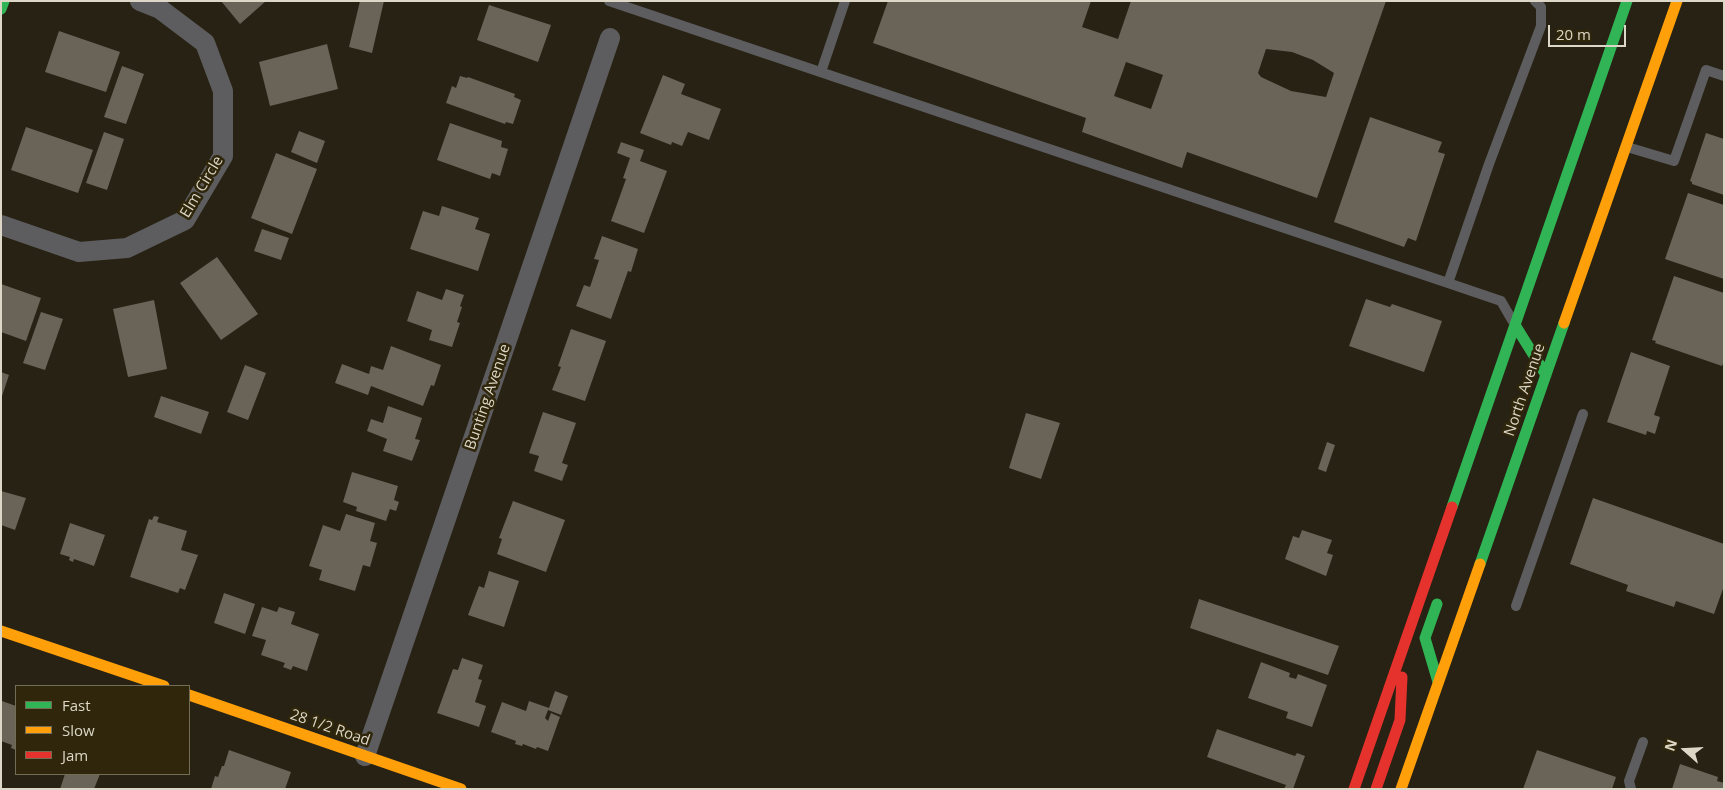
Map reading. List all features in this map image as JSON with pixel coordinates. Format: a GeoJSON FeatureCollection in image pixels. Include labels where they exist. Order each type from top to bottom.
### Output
{"type":"FeatureCollection","features":[{"type":"Feature","properties":{"kind":"main road"},"geometry":{"type":"LineString","coordinates":[[1,9],[4,1]]}},
{"type":"Feature","properties":{"kind":"main road","name":"North Avenue"},"geometry":{"type":"LineString","coordinates":[[1354,789],[1627,1]]}},
{"type":"Feature","properties":{"kind":"main road","name":"North Avenue"},"geometry":{"type":"LineString","coordinates":[[1401,789],[1677,1]]}},
{"type":"Feature","properties":{"kind":"main road"},"geometry":{"type":"LineString","coordinates":[[1515,325],[1546,375]]}},
{"type":"Feature","properties":{"kind":"main road"},"geometry":{"type":"LineString","coordinates":[[1453,539],[1459,486]]}},
{"type":"Feature","properties":{"kind":"main road"},"geometry":{"type":"LineString","coordinates":[[1438,682],[1425,638],[1441,593]]}},
{"type":"Feature","properties":{"kind":"main road"},"geometry":{"type":"LineString","coordinates":[[1,631],[161,685]]}},
{"type":"Feature","properties":{"kind":"main road"},"geometry":{"type":"LineString","coordinates":[[1376,789],[1400,720],[1403,647]]}},
{"type":"Feature","properties":{"kind":"main road","name":"28 1/2 Road"},"geometry":{"type":"LineString","coordinates":[[190,695],[461,789]]}},
{"type":"Feature","properties":{"kind":"street","name":"Elm Circle"},"geometry":{"type":"LineString","coordinates":[[1,225],[79,252],[127,248],[185,220],[223,156],[223,91],[205,43],[160,9],[140,1]]}},
{"type":"Feature","properties":{"kind":"street","name":"Bunting Avenue"},"geometry":{"type":"LineString","coordinates":[[366,756],[610,38]]}},
{"type":"Feature","properties":{"kind":"lane"},"geometry":{"type":"LineString","coordinates":[[609,1],[1501,301],[1515,325]]}},
{"type":"Feature","properties":{"kind":"lane"},"geometry":{"type":"LineString","coordinates":[[821,72],[845,1]]}},
{"type":"Feature","properties":{"kind":"lane"},"geometry":{"type":"LineString","coordinates":[[1448,283],[1489,164],[1541,26],[1541,7],[1535,1]]}},
{"type":"Feature","properties":{"kind":"lane"},"geometry":{"type":"LineString","coordinates":[[1626,146],[1674,161],[1706,70],[1724,76]]}},
{"type":"Feature","properties":{"kind":"lane"},"geometry":{"type":"LineString","coordinates":[[1516,606],[1583,414]]}},
{"type":"Feature","properties":{"kind":"lane"},"geometry":{"type":"LineString","coordinates":[[1631,789],[1629,781],[1643,742]]}},
{"type":"Feature","properties":{"kind":"building"},"geometry":{"type":"Polygon","coordinates":[[[221,1],[266,1],[240,24],[221,1]]]}},
{"type":"Feature","properties":{"kind":"building"},"geometry":{"type":"Polygon","coordinates":[[[360,1],[384,1],[372,53],[349,47],[360,1]]]}},
{"type":"Feature","properties":{"kind":"building"},"geometry":{"type":"Polygon","coordinates":[[[888,1],[1091,1],[1082,27],[1118,39],[1131,1],[1386,1],[1317,198],[1187,152],[1182,168],[1082,132],[1086,118],[873,43],[888,1]],[[1266,49],[1258,73],[1261,77],[1291,91],[1326,97],[1334,73],[1313,60],[1292,52],[1266,49]],[[1126,62],[1114,96],[1151,109],[1163,75],[1126,62]]]}},
{"type":"Feature","properties":{"kind":"building"},"geometry":{"type":"Polygon","coordinates":[[[489,5],[551,25],[538,62],[477,40],[489,5]]]}},
{"type":"Feature","properties":{"kind":"building"},"geometry":{"type":"Polygon","coordinates":[[[59,31],[120,52],[106,92],[45,72],[59,31]]]}},
{"type":"Feature","properties":{"kind":"building"},"geometry":{"type":"Polygon","coordinates":[[[327,44],[338,89],[270,106],[259,62],[327,44]]]}},
{"type":"Feature","properties":{"kind":"building"},"geometry":{"type":"Polygon","coordinates":[[[122,66],[144,74],[126,124],[104,117],[122,66]]]}},
{"type":"Feature","properties":{"kind":"building"},"geometry":{"type":"Polygon","coordinates":[[[663,75],[685,84],[681,94],[721,109],[709,140],[688,132],[682,146],[672,142],[671,145],[640,133],[663,75]]]}},
{"type":"Feature","properties":{"kind":"building"},"geometry":{"type":"Polygon","coordinates":[[[460,76],[468,77],[515,94],[514,97],[521,100],[513,124],[506,122],[505,124],[446,103],[452,86],[456,88],[460,76]]]}},
{"type":"Feature","properties":{"kind":"building"},"geometry":{"type":"Polygon","coordinates":[[[1370,117],[1442,142],[1438,152],[1445,154],[1416,241],[1408,238],[1404,247],[1334,222],[1370,117]]]}},
{"type":"Feature","properties":{"kind":"building"},"geometry":{"type":"Polygon","coordinates":[[[450,123],[502,141],[501,147],[508,149],[500,176],[492,173],[490,179],[437,160],[450,123]]]}},
{"type":"Feature","properties":{"kind":"building"},"geometry":{"type":"Polygon","coordinates":[[[26,127],[93,150],[78,193],[11,170],[26,127]]]}},
{"type":"Feature","properties":{"kind":"building"},"geometry":{"type":"Polygon","coordinates":[[[299,131],[325,141],[317,163],[291,152],[299,131]]]}},
{"type":"Feature","properties":{"kind":"building"},"geometry":{"type":"Polygon","coordinates":[[[104,132],[124,139],[107,190],[86,183],[104,132]]]}},
{"type":"Feature","properties":{"kind":"building"},"geometry":{"type":"Polygon","coordinates":[[[1706,133],[1724,139],[1724,195],[1692,184],[1690,181],[1706,133]]]}},
{"type":"Feature","properties":{"kind":"building"},"geometry":{"type":"Polygon","coordinates":[[[621,142],[644,150],[640,161],[667,171],[644,233],[611,221],[626,179],[623,178],[630,158],[617,153],[621,142]]]}},
{"type":"Feature","properties":{"kind":"building"},"geometry":{"type":"Polygon","coordinates":[[[276,153],[317,169],[292,234],[251,218],[276,153]]]}},
{"type":"Feature","properties":{"kind":"building"},"geometry":{"type":"Polygon","coordinates":[[[1688,193],[1724,205],[1724,279],[1665,259],[1688,193]]]}},
{"type":"Feature","properties":{"kind":"building"},"geometry":{"type":"Polygon","coordinates":[[[442,206],[479,218],[475,229],[490,234],[478,271],[410,249],[423,211],[439,216],[442,206]]]}},
{"type":"Feature","properties":{"kind":"building"},"geometry":{"type":"Polygon","coordinates":[[[262,229],[289,238],[281,260],[254,251],[262,229]]]}},
{"type":"Feature","properties":{"kind":"building"},"geometry":{"type":"Polygon","coordinates":[[[602,236],[638,249],[631,272],[628,271],[611,319],[576,306],[584,285],[590,287],[599,260],[594,259],[602,236]]]}},
{"type":"Feature","properties":{"kind":"building"},"geometry":{"type":"Polygon","coordinates":[[[217,257],[258,314],[221,340],[180,283],[217,257]]]}},
{"type":"Feature","properties":{"kind":"building"},"geometry":{"type":"Polygon","coordinates":[[[1674,276],[1724,293],[1724,361],[1722,366],[1655,343],[1656,341],[1652,340],[1674,276]]]}},
{"type":"Feature","properties":{"kind":"building"},"geometry":{"type":"Polygon","coordinates":[[[1,284],[41,298],[26,341],[1,332],[1,284]]]}},
{"type":"Feature","properties":{"kind":"building"},"geometry":{"type":"Polygon","coordinates":[[[446,289],[464,295],[457,322],[460,323],[452,347],[429,340],[432,330],[407,321],[417,291],[442,300],[446,289]]]}},
{"type":"Feature","properties":{"kind":"building"},"geometry":{"type":"Polygon","coordinates":[[[1366,299],[1390,307],[1392,304],[1442,321],[1424,372],[1349,346],[1366,299]]]}},
{"type":"Feature","properties":{"kind":"building"},"geometry":{"type":"Polygon","coordinates":[[[154,300],[167,369],[128,377],[113,309],[154,300]]]}},
{"type":"Feature","properties":{"kind":"building"},"geometry":{"type":"Polygon","coordinates":[[[41,312],[63,319],[45,370],[23,363],[41,312]]]}},
{"type":"Feature","properties":{"kind":"building"},"geometry":{"type":"Polygon","coordinates":[[[571,329],[606,341],[585,401],[552,390],[561,367],[558,366],[571,329]]]}},
{"type":"Feature","properties":{"kind":"building"},"geometry":{"type":"Polygon","coordinates":[[[391,346],[441,365],[434,386],[431,385],[423,406],[371,386],[368,395],[335,383],[342,364],[369,374],[371,366],[383,370],[391,346]]]}},
{"type":"Feature","properties":{"kind":"building"},"geometry":{"type":"Polygon","coordinates":[[[1631,352],[1670,366],[1654,415],[1660,417],[1655,434],[1647,431],[1646,435],[1607,422],[1631,352]]]}},
{"type":"Feature","properties":{"kind":"building"},"geometry":{"type":"Polygon","coordinates":[[[245,365],[266,373],[248,420],[227,412],[245,365]]]}},
{"type":"Feature","properties":{"kind":"building"},"geometry":{"type":"Polygon","coordinates":[[[1,372],[9,375],[2,396],[1,396],[1,372]]]}},
{"type":"Feature","properties":{"kind":"building"},"geometry":{"type":"Polygon","coordinates":[[[161,396],[209,412],[201,434],[154,417],[161,396]]]}},
{"type":"Feature","properties":{"kind":"building"},"geometry":{"type":"Polygon","coordinates":[[[388,406],[422,418],[415,439],[420,440],[412,461],[383,451],[387,439],[367,431],[371,419],[383,423],[388,406]]]}},
{"type":"Feature","properties":{"kind":"building"},"geometry":{"type":"Polygon","coordinates":[[[543,412],[576,423],[562,463],[568,465],[562,481],[534,471],[539,456],[529,453],[543,412]]]}},
{"type":"Feature","properties":{"kind":"building"},"geometry":{"type":"Polygon","coordinates":[[[1026,413],[1060,423],[1041,479],[1009,468],[1026,413]]]}},
{"type":"Feature","properties":{"kind":"building"},"geometry":{"type":"Polygon","coordinates":[[[1327,442],[1335,445],[1326,472],[1318,469],[1327,442]]]}},
{"type":"Feature","properties":{"kind":"building"},"geometry":{"type":"Polygon","coordinates":[[[352,472],[398,486],[394,500],[399,502],[396,511],[390,509],[386,521],[356,511],[357,507],[343,502],[352,472]]]}},
{"type":"Feature","properties":{"kind":"building"},"geometry":{"type":"Polygon","coordinates":[[[1,491],[26,498],[15,530],[1,525],[1,491]]]}},
{"type":"Feature","properties":{"kind":"building"},"geometry":{"type":"Polygon","coordinates":[[[1593,498],[1724,544],[1724,586],[1714,614],[1676,601],[1674,607],[1626,591],[1628,585],[1570,564],[1593,498]]]}},
{"type":"Feature","properties":{"kind":"building"},"geometry":{"type":"Polygon","coordinates":[[[513,501],[565,520],[546,572],[497,554],[502,539],[499,538],[513,501]]]}},
{"type":"Feature","properties":{"kind":"building"},"geometry":{"type":"Polygon","coordinates":[[[346,514],[375,523],[370,541],[377,543],[370,567],[363,565],[355,591],[319,580],[322,570],[309,566],[323,525],[340,531],[346,514]]]}},
{"type":"Feature","properties":{"kind":"building"},"geometry":{"type":"Polygon","coordinates":[[[154,516],[159,517],[157,522],[187,531],[181,550],[198,555],[185,590],[180,588],[178,593],[130,577],[149,519],[152,520],[154,516]]]}},
{"type":"Feature","properties":{"kind":"building"},"geometry":{"type":"Polygon","coordinates":[[[70,523],[105,535],[94,566],[74,559],[73,562],[69,560],[70,557],[60,554],[70,523]]]}},
{"type":"Feature","properties":{"kind":"building"},"geometry":{"type":"Polygon","coordinates":[[[1302,530],[1332,540],[1327,553],[1333,555],[1326,576],[1285,559],[1293,536],[1299,538],[1302,530]]]}},
{"type":"Feature","properties":{"kind":"building"},"geometry":{"type":"Polygon","coordinates":[[[489,571],[519,581],[504,627],[468,615],[479,586],[484,588],[489,571]]]}},
{"type":"Feature","properties":{"kind":"building"},"geometry":{"type":"Polygon","coordinates":[[[224,593],[255,604],[245,634],[214,623],[224,593]]]}},
{"type":"Feature","properties":{"kind":"building"},"geometry":{"type":"Polygon","coordinates":[[[1199,599],[1339,646],[1328,675],[1190,628],[1199,599]]]}},
{"type":"Feature","properties":{"kind":"building"},"geometry":{"type":"Polygon","coordinates":[[[262,607],[277,612],[279,607],[295,612],[291,624],[319,634],[307,671],[293,666],[291,670],[283,667],[285,663],[261,655],[266,640],[252,636],[262,607]]]}},
{"type":"Feature","properties":{"kind":"building"},"geometry":{"type":"Polygon","coordinates":[[[462,658],[483,665],[478,679],[482,680],[475,702],[486,706],[479,727],[437,713],[453,669],[458,670],[462,658]]]}},
{"type":"Feature","properties":{"kind":"building"},"geometry":{"type":"Polygon","coordinates":[[[1261,662],[1290,673],[1289,677],[1296,679],[1298,674],[1327,685],[1312,727],[1286,718],[1288,712],[1248,698],[1261,662]]]}},
{"type":"Feature","properties":{"kind":"building"},"geometry":{"type":"Polygon","coordinates":[[[555,691],[568,696],[561,715],[548,710],[545,718],[548,721],[551,713],[560,717],[548,751],[523,744],[522,746],[515,744],[516,741],[491,732],[502,702],[526,711],[529,701],[549,708],[555,691]]]}},
{"type":"Feature","properties":{"kind":"building"},"geometry":{"type":"Polygon","coordinates":[[[2,701],[15,706],[15,750],[11,748],[12,745],[1,741],[2,701]]]}},
{"type":"Feature","properties":{"kind":"building"},"geometry":{"type":"Polygon","coordinates":[[[1217,729],[1295,756],[1297,753],[1305,756],[1293,789],[1284,789],[1286,785],[1207,757],[1217,729]]]}},
{"type":"Feature","properties":{"kind":"building"},"geometry":{"type":"Polygon","coordinates":[[[229,750],[291,772],[285,789],[211,789],[215,776],[218,777],[222,766],[224,766],[229,750]]]}},
{"type":"Feature","properties":{"kind":"building"},"geometry":{"type":"Polygon","coordinates":[[[1537,750],[1616,777],[1612,789],[1523,789],[1537,750]]]}},
{"type":"Feature","properties":{"kind":"building"},"geometry":{"type":"Polygon","coordinates":[[[1680,764],[1718,777],[1717,781],[1724,783],[1724,789],[1672,789],[1680,764]]]}},
{"type":"Feature","properties":{"kind":"building"},"geometry":{"type":"Polygon","coordinates":[[[65,775],[100,775],[94,789],[60,789],[65,775]]]}},
{"type":"Feature","properties":{"kind":"traffic: fast"},"geometry":{"type":"LineString","coordinates":[[1,9],[4,1]]}},
{"type":"Feature","properties":{"kind":"traffic: fast"},"geometry":{"type":"LineString","coordinates":[[1452,507],[1627,1]]}},
{"type":"Feature","properties":{"kind":"traffic: fast"},"geometry":{"type":"LineString","coordinates":[[1480,564],[1564,323]]}},
{"type":"Feature","properties":{"kind":"traffic: fast"},"geometry":{"type":"LineString","coordinates":[[1515,325],[1546,375]]}},
{"type":"Feature","properties":{"kind":"traffic: fast"},"geometry":{"type":"LineString","coordinates":[[1437,604],[1425,638],[1438,682]]}},
{"type":"Feature","properties":{"kind":"traffic: slow"},"geometry":{"type":"LineString","coordinates":[[1564,323],[1677,1]]}},
{"type":"Feature","properties":{"kind":"traffic: slow"},"geometry":{"type":"LineString","coordinates":[[1401,789],[1480,564]]}},
{"type":"Feature","properties":{"kind":"traffic: slow"},"geometry":{"type":"LineString","coordinates":[[1,631],[161,685]]}},
{"type":"Feature","properties":{"kind":"traffic: slow"},"geometry":{"type":"LineString","coordinates":[[190,695],[461,789]]}},
{"type":"Feature","properties":{"kind":"traffic: jam"},"geometry":{"type":"LineString","coordinates":[[1354,789],[1452,507]]}},
{"type":"Feature","properties":{"kind":"traffic: jam"},"geometry":{"type":"LineString","coordinates":[[1376,789],[1400,720],[1402,677]]}}]}
